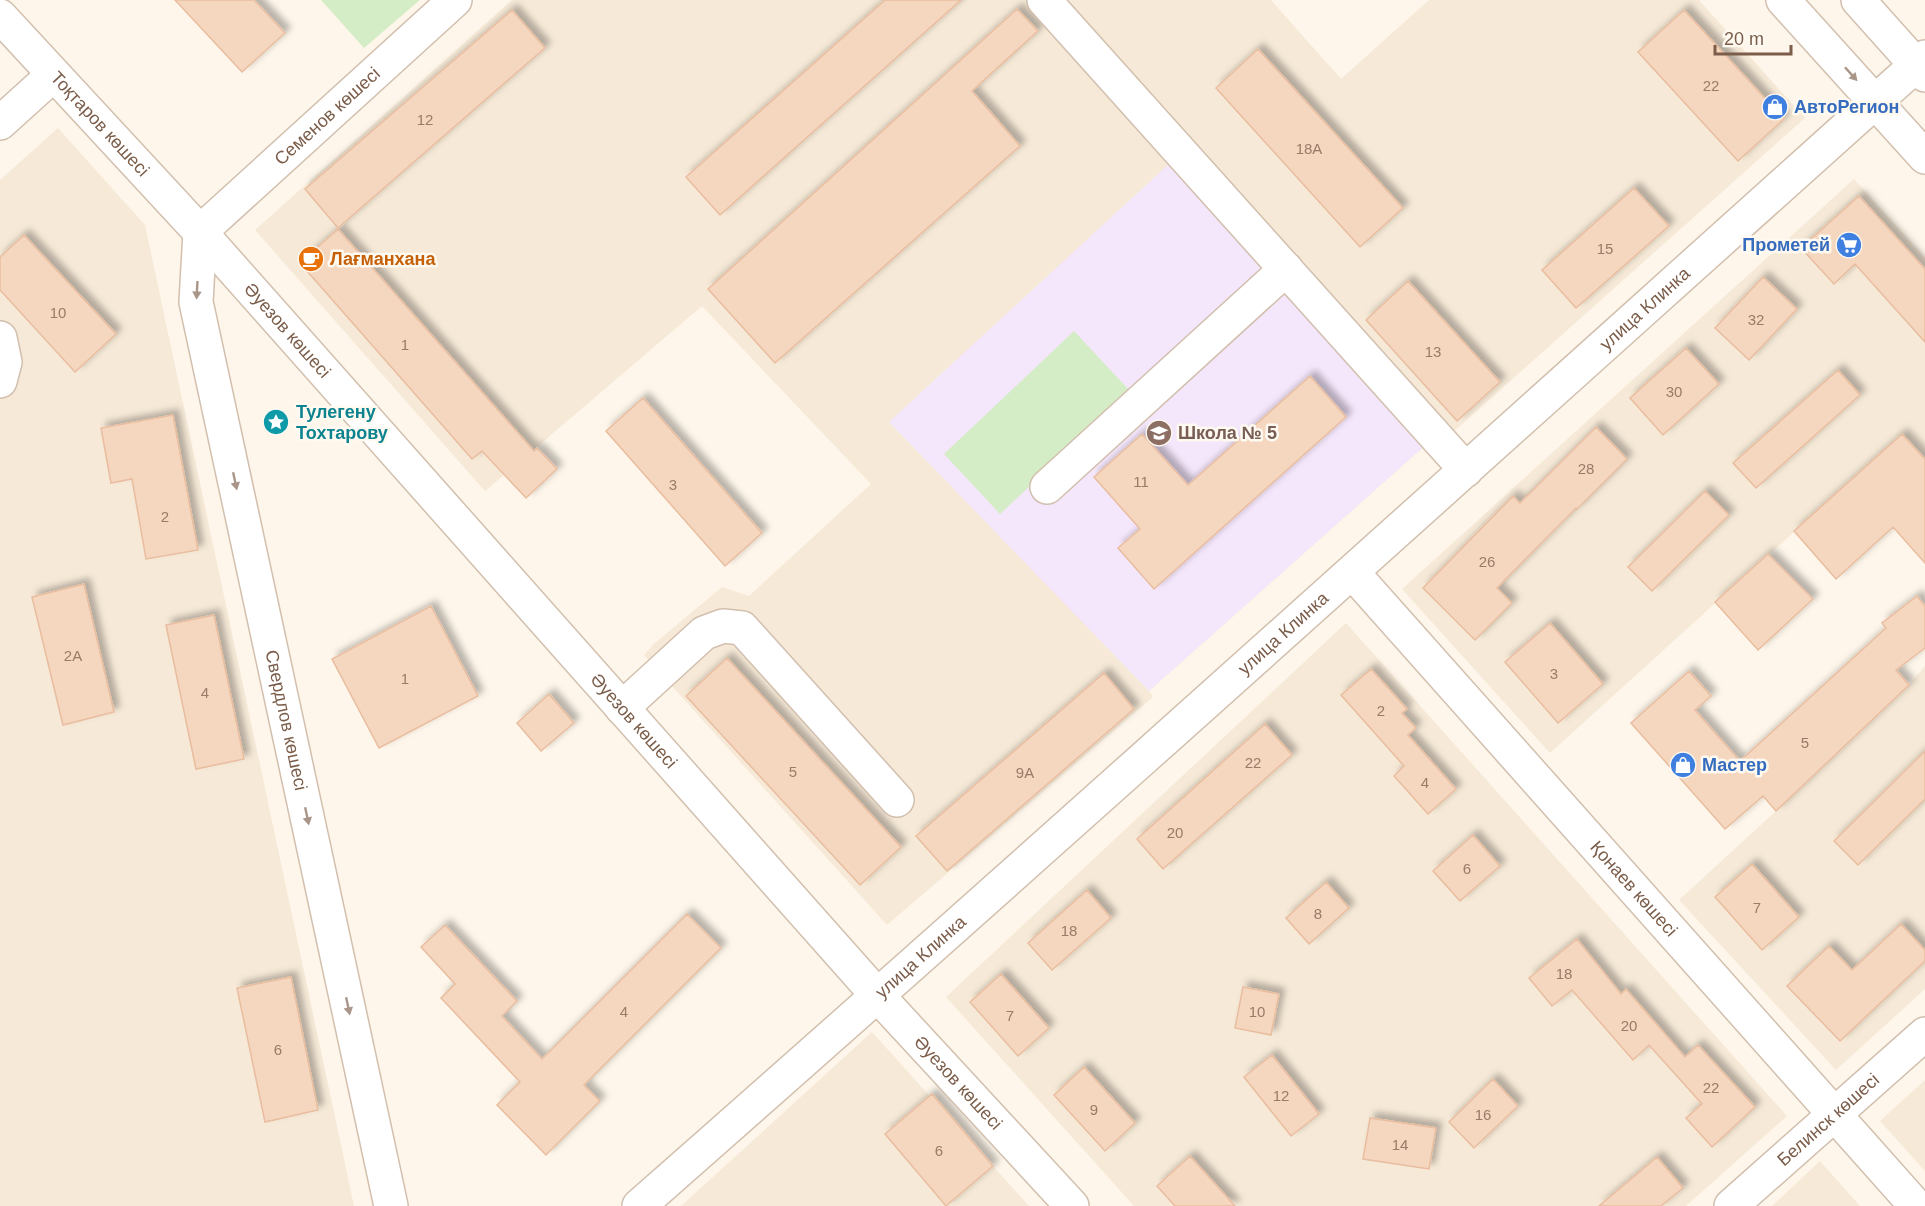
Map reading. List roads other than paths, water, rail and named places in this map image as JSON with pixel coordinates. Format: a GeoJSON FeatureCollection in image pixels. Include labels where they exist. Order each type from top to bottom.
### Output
{"type":"FeatureCollection","features":[{"type":"Feature","properties":{"kind":"street","name":"Семенов көшесі"},"geometry":{"type":"LineString","coordinates":[[200,232],[455,0]]}},
{"type":"Feature","properties":{"kind":"street"},"geometry":{"type":"LineString","coordinates":[[1044,0],[1466,470]]}},
{"type":"Feature","properties":{"kind":"street"},"geometry":{"type":"LineString","coordinates":[[1783,0],[1925,157]]}},
{"type":"Feature","properties":{"kind":"street"},"geometry":{"type":"LineString","coordinates":[[1858,0],[1922,66]]}},
{"type":"Feature","properties":{"kind":"street","name":"Тоқтаров көшесі"},"geometry":{"type":"LineString","coordinates":[[0,16],[200,232]]}},
{"type":"Feature","properties":{"kind":"street","name":"улица Клинка"},"geometry":{"type":"LineString","coordinates":[[639,1206],[878,996],[1875,101],[1922,66]]}},
{"type":"Feature","properties":{"kind":"street"},"geometry":{"type":"LineString","coordinates":[[0,123],[54,75]]}},
{"type":"Feature","properties":{"kind":"street","name":"Әуезов көшесі"},"geometry":{"type":"LineString","coordinates":[[200,232],[878,996],[1072,1206]]}},
{"type":"Feature","properties":{"kind":"street","name":"Свердлов көшесі"},"geometry":{"type":"LineString","coordinates":[[200,232],[196,302],[391,1206]]}},
{"type":"Feature","properties":{"kind":"street"},"geometry":{"type":"LineString","coordinates":[[1047,487],[1286,269]]}},
{"type":"Feature","properties":{"kind":"street"},"geometry":{"type":"LineString","coordinates":[[0,338],[5,362],[0,381]]}},
{"type":"Feature","properties":{"kind":"street","name":"Қонаев көшесі"},"geometry":{"type":"LineString","coordinates":[[1352,572],[1916,1206]]}},
{"type":"Feature","properties":{"kind":"street"},"geometry":{"type":"LineString","coordinates":[[622,708],[704,633],[723,626],[742,628],[897,800]]}},
{"type":"Feature","properties":{"kind":"street","name":"Белинск көшесі"},"geometry":{"type":"LineString","coordinates":[[1731,1206],[1925,1034]]}},
{"type":"Feature","properties":{"kind":"place","name":"АвтоРегион"},"geometry":{"type":"Point","coordinates":[1775,107]}},
{"type":"Feature","properties":{"kind":"place","name":"Прометей"},"geometry":{"type":"Point","coordinates":[1849,245]}},
{"type":"Feature","properties":{"kind":"place","name":"Лағманхана"},"geometry":{"type":"Point","coordinates":[311,259]}},
{"type":"Feature","properties":{"kind":"place","name":"Тулегену Тохтарову"},"geometry":{"type":"Point","coordinates":[276,422]}},
{"type":"Feature","properties":{"kind":"place","name":"Школа № 5"},"geometry":{"type":"Point","coordinates":[1159,433]}},
{"type":"Feature","properties":{"kind":"place","name":"Мастер"},"geometry":{"type":"Point","coordinates":[1683,765]}}]}
